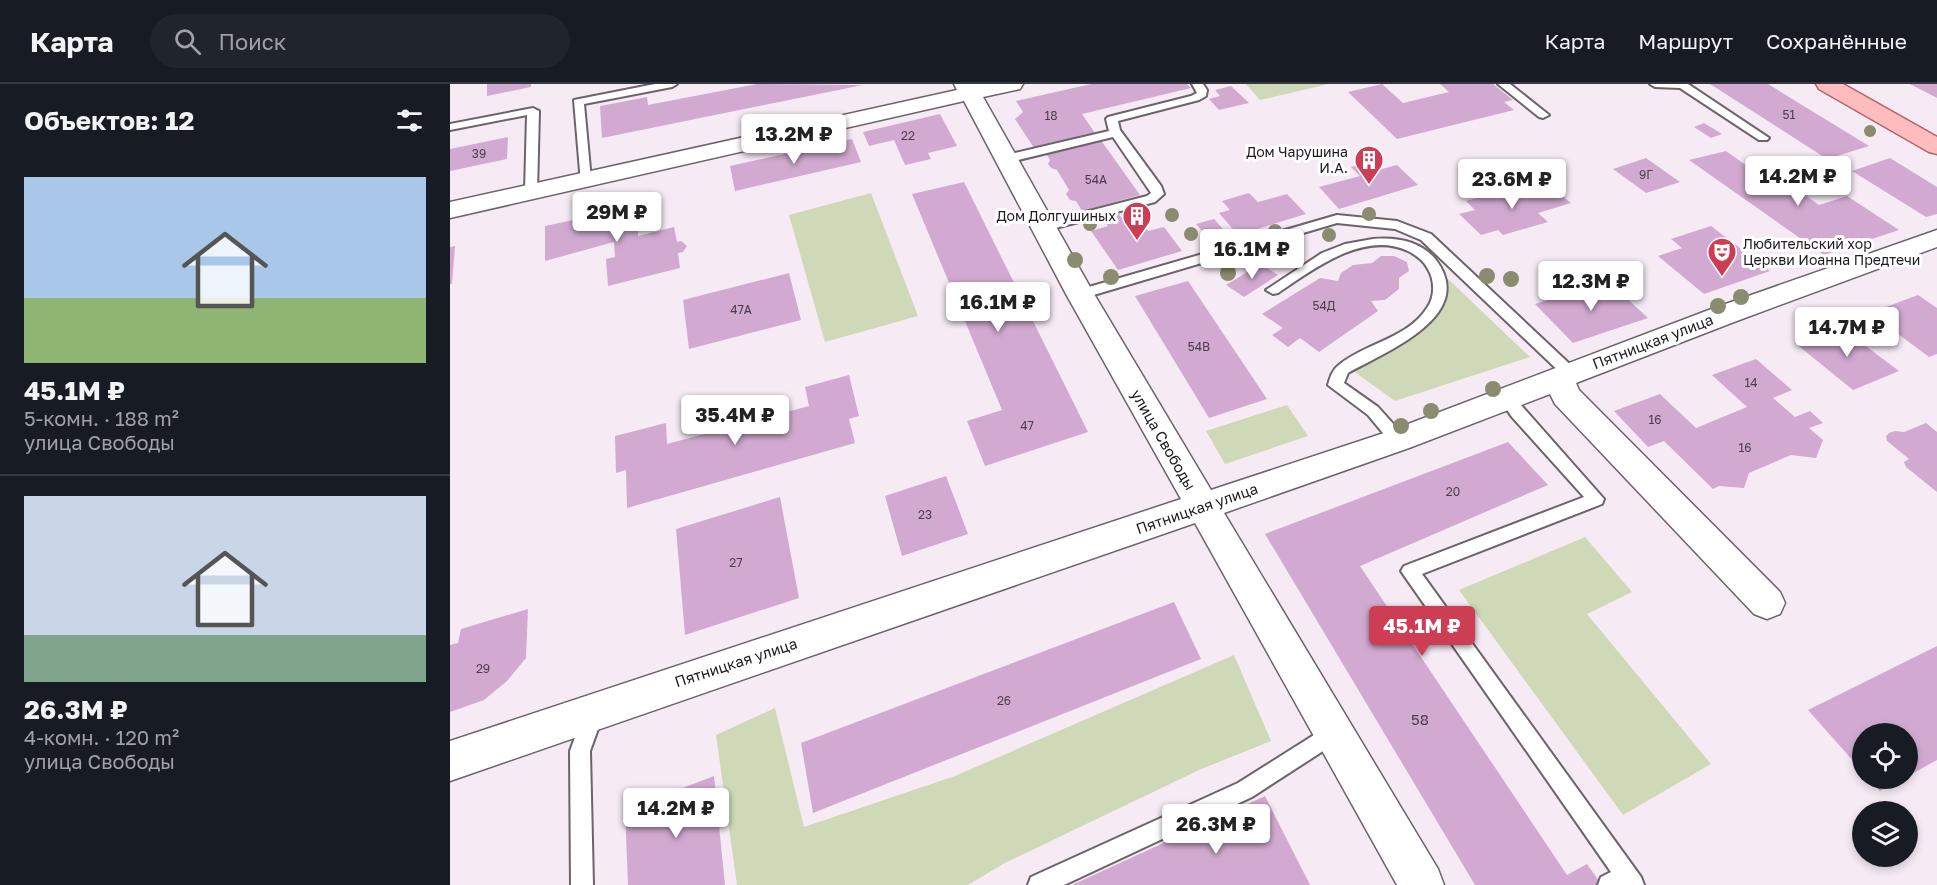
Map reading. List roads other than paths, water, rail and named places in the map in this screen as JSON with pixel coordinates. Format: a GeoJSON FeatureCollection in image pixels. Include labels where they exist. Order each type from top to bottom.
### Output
{"type":"FeatureCollection","features":[{"type":"Feature","properties":{"kind":"main road"},"geometry":{"type":"LineString","coordinates":[[1827,84],[1937,147]]}},
{"type":"Feature","properties":{"kind":"street"},"geometry":{"type":"LineString","coordinates":[[450,210],[968,89],[1012,84]]}},
{"type":"Feature","properties":{"kind":"street","name":"улица Свободы"},"geometry":{"type":"LineString","coordinates":[[968,89],[1080,294],[1202,508],[1422,885]]}},
{"type":"Feature","properties":{"kind":"street","name":"Пятницкая улица"},"geometry":{"type":"LineString","coordinates":[[450,761],[1398,440],[1809,284],[1937,238]]}},
{"type":"Feature","properties":{"kind":"street"},"geometry":{"type":"LineString","coordinates":[[1565,376],[1566,396],[1767,603]]}},
{"type":"Feature","properties":{"kind":"lane"},"geometry":{"type":"LineString","coordinates":[[585,180],[578,102],[672,84]]}},
{"type":"Feature","properties":{"kind":"lane"},"geometry":{"type":"LineString","coordinates":[[1044,227],[1151,199],[1158,194],[1155,186],[1116,133],[1111,124],[1112,119],[1195,98],[1202,94],[1197,84]]}},
{"type":"Feature","properties":{"kind":"lane"},"geometry":{"type":"LineString","coordinates":[[1503,84],[1543,115]]}},
{"type":"Feature","properties":{"kind":"lane"},"geometry":{"type":"LineString","coordinates":[[1655,84],[1673,86],[1682,84],[1763,138]]}},
{"type":"Feature","properties":{"kind":"lane"},"geometry":{"type":"LineString","coordinates":[[450,127],[533,111],[531,192]]}},
{"type":"Feature","properties":{"kind":"lane"},"geometry":{"type":"LineString","coordinates":[[1006,159],[1116,133]]}},
{"type":"Feature","properties":{"kind":"lane"},"geometry":{"type":"LineString","coordinates":[[1080,294],[1337,219],[1397,225],[1426,237],[1565,376]]}},
{"type":"Feature","properties":{"kind":"lane"},"geometry":{"type":"LineString","coordinates":[[1329,221],[1352,246]]}},
{"type":"Feature","properties":{"kind":"lane"},"geometry":{"type":"LineString","coordinates":[[1273,290],[1331,253],[1352,246],[1382,243],[1408,246],[1430,261],[1439,274],[1442,290],[1427,318],[1343,369],[1336,385],[1373,411],[1398,440]]}},
{"type":"Feature","properties":{"kind":"lane"},"geometry":{"type":"LineString","coordinates":[[1508,399],[1517,413],[1596,499],[1410,571],[1623,882]]}},
{"type":"Feature","properties":{"kind":"lane"},"geometry":{"type":"LineString","coordinates":[[582,885],[580,751],[594,711]]}},
{"type":"Feature","properties":{"kind":"lane"},"geometry":{"type":"LineString","coordinates":[[1039,885],[1245,790],[1333,734]]}},
{"type":"Feature","properties":{"kind":"place","name":"Дом Чарушина И.А."},"geometry":{"type":"Point","coordinates":[1369,186]}},
{"type":"Feature","properties":{"kind":"place","name":"Дом Долгушиных"},"geometry":{"type":"Point","coordinates":[1137,242]}},
{"type":"Feature","properties":{"kind":"place","name":"Любительский хор Церкви Иоанна Предтечи"},"geometry":{"type":"Point","coordinates":[1722,278]}}]}
